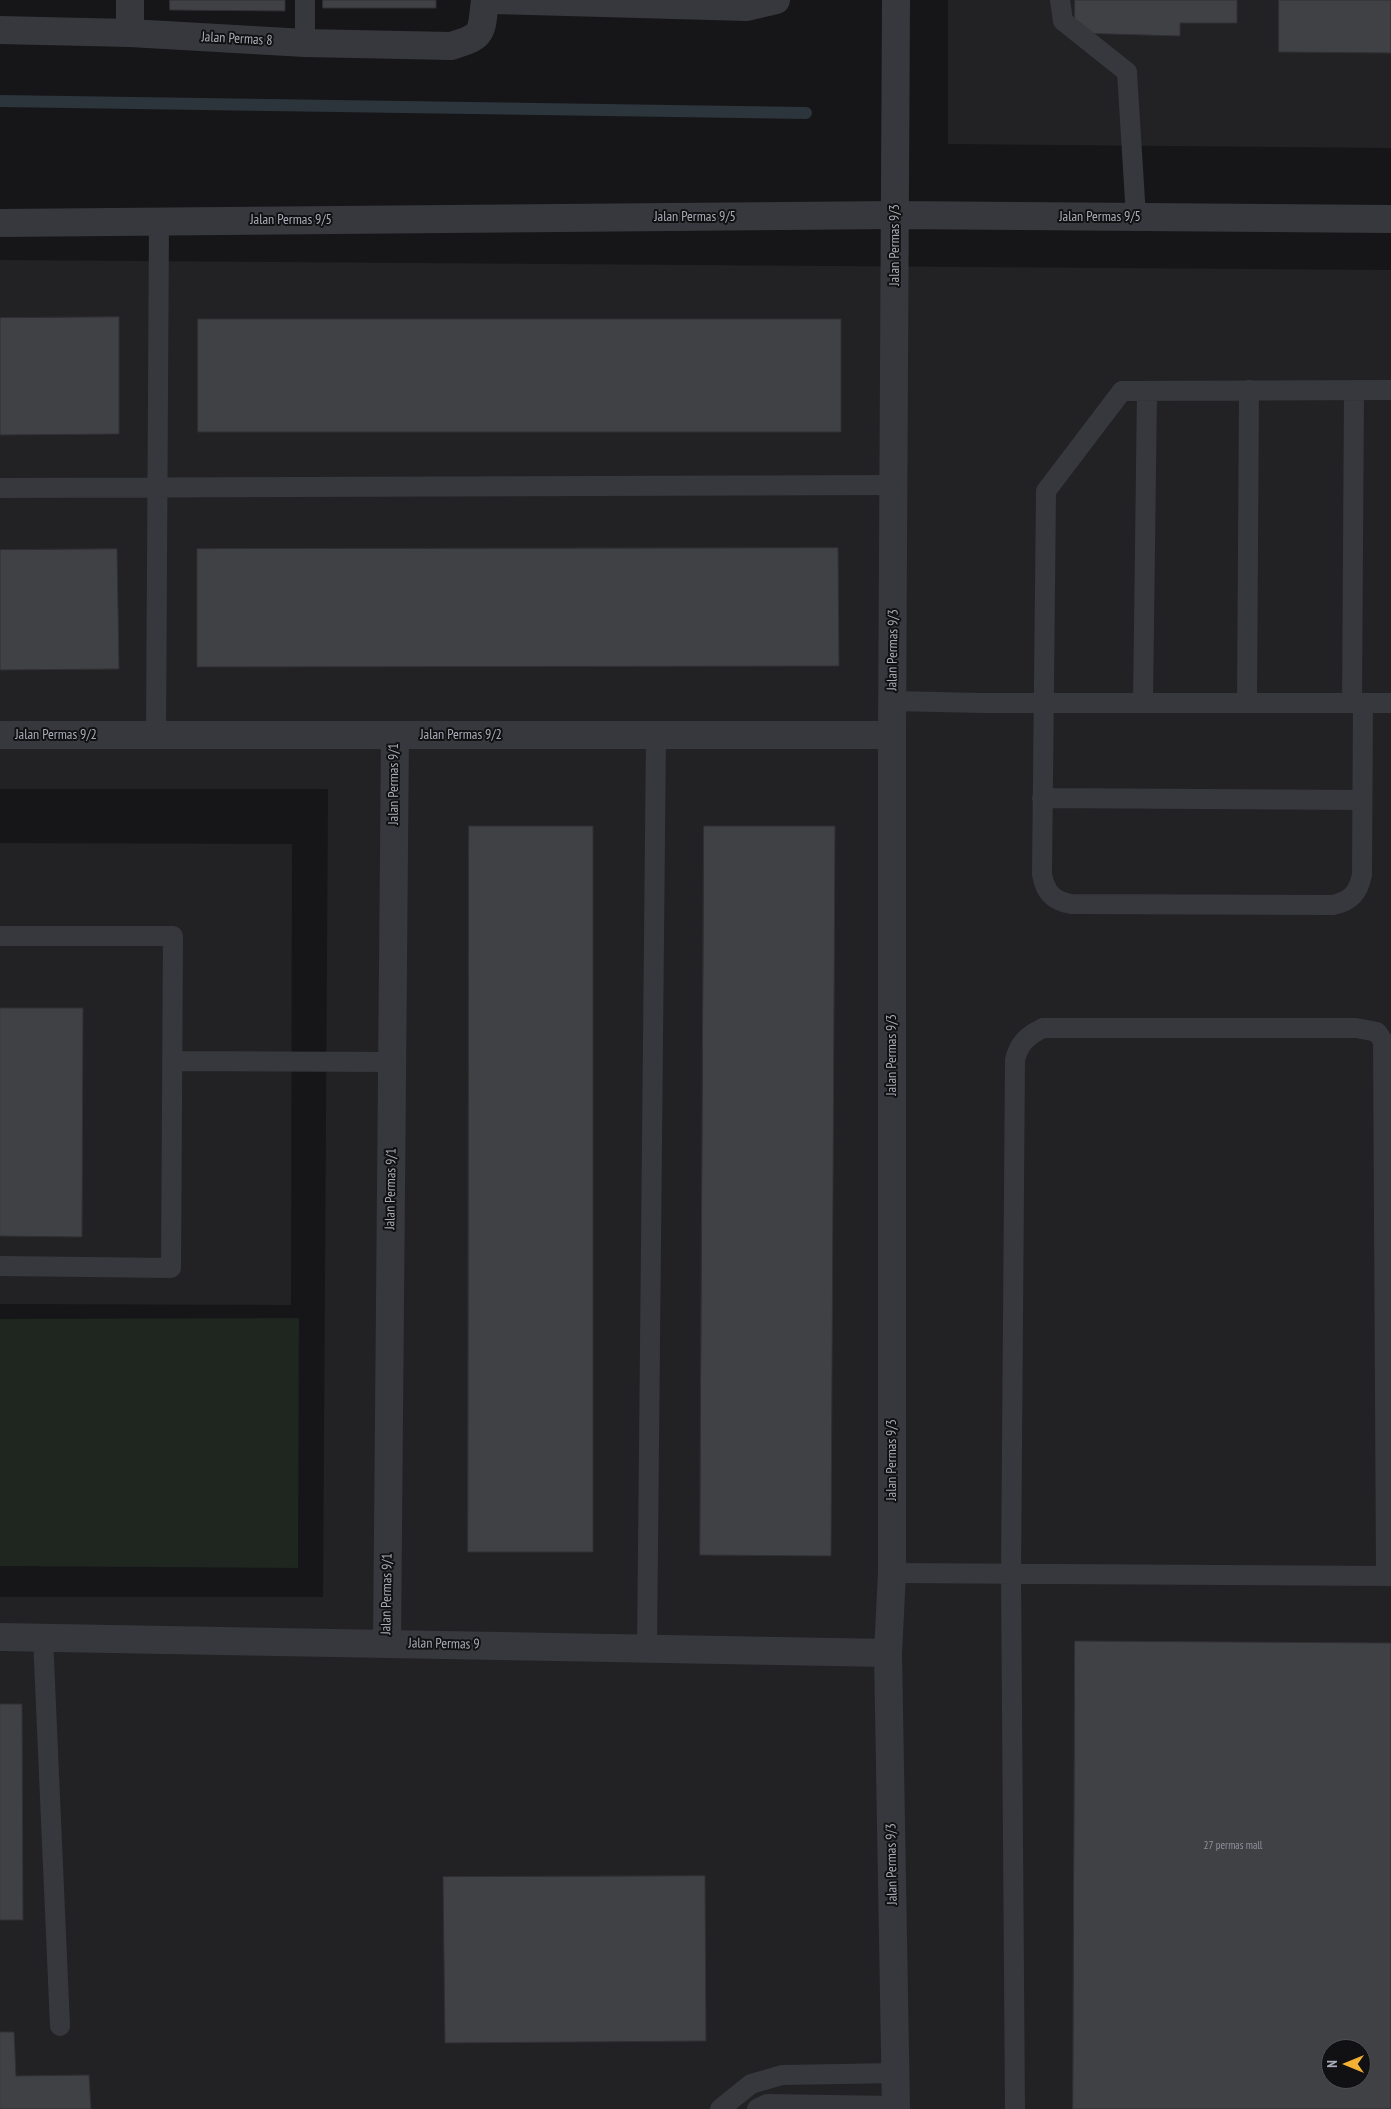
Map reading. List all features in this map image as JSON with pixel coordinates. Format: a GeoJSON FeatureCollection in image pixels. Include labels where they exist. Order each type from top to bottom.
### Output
{"type":"FeatureCollection","features":[{"type":"Feature","properties":{"kind":"street"},"geometry":{"type":"LineString","coordinates":[[130,0],[130,33]]}},
{"type":"Feature","properties":{"kind":"street","name":"Jalan Permas 8"},"geometry":{"type":"LineString","coordinates":[[0,30],[130,33],[305,43],[451,46],[474,39],[482,29],[485,0]]}},
{"type":"Feature","properties":{"kind":"street"},"geometry":{"type":"LineString","coordinates":[[495,0],[746,7],[776,0]]}},
{"type":"Feature","properties":{"kind":"street","name":"Jalan Permas 9/3"},"geometry":{"type":"LineString","coordinates":[[896,0],[892,701],[892,1573],[888,1653],[896,2107]]}},
{"type":"Feature","properties":{"kind":"street","name":"Jalan Permas 9/5"},"geometry":{"type":"LineString","coordinates":[[0,223],[895,215],[1391,219]]}},
{"type":"Feature","properties":{"kind":"street","name":"Jalan Permas 9/2"},"geometry":{"type":"LineString","coordinates":[[0,734],[892,735]]}},
{"type":"Feature","properties":{"kind":"street","name":"Jalan Permas 9/1"},"geometry":{"type":"LineString","coordinates":[[387,1643],[395,734]]}},
{"type":"Feature","properties":{"kind":"street","name":"Jalan Permas 9"},"geometry":{"type":"LineString","coordinates":[[0,1637],[888,1653]]}},
{"type":"Feature","properties":{"kind":"lane"},"geometry":{"type":"LineString","coordinates":[[305,0],[305,43]]}},
{"type":"Feature","properties":{"kind":"lane"},"geometry":{"type":"LineString","coordinates":[[1060,0],[1063,21],[1127,72],[1136,217]]}},
{"type":"Feature","properties":{"kind":"lane"},"geometry":{"type":"LineString","coordinates":[[156,734],[159,221]]}},
{"type":"Feature","properties":{"kind":"lane"},"geometry":{"type":"LineString","coordinates":[[1354,390],[1358,704],[1362,800],[1362,876],[1360,887],[1354,896],[1344,902],[1333,904],[1071,904],[1059,902],[1050,895],[1044,885],[1042,874],[1042,703],[1046,491],[1122,391],[1249,390],[1354,390],[1391,390]]}},
{"type":"Feature","properties":{"kind":"lane"},"geometry":{"type":"LineString","coordinates":[[1247,703],[1249,390]]}},
{"type":"Feature","properties":{"kind":"lane"},"geometry":{"type":"LineString","coordinates":[[1143,703],[1147,391]]}},
{"type":"Feature","properties":{"kind":"lane"},"geometry":{"type":"LineString","coordinates":[[0,488],[894,484]]}},
{"type":"Feature","properties":{"kind":"lane"},"geometry":{"type":"LineString","coordinates":[[892,701],[1391,704]]}},
{"type":"Feature","properties":{"kind":"lane"},"geometry":{"type":"LineString","coordinates":[[647,1648],[656,735]]}},
{"type":"Feature","properties":{"kind":"lane"},"geometry":{"type":"LineString","coordinates":[[1042,798],[1362,800]]}},
{"type":"Feature","properties":{"kind":"lane"},"geometry":{"type":"LineString","coordinates":[[0,936],[173,936],[171,1268],[0,1266]]}},
{"type":"Feature","properties":{"kind":"lane"},"geometry":{"type":"LineString","coordinates":[[892,1573],[1011,1574],[1388,1576],[1383,1041],[1377,1032],[1356,1028],[1043,1028],[1030,1034],[1018,1046],[1014,1060],[1011,1574],[1015,2109]]}},
{"type":"Feature","properties":{"kind":"lane"},"geometry":{"type":"LineString","coordinates":[[172,1061],[392,1062]]}},
{"type":"Feature","properties":{"kind":"lane"},"geometry":{"type":"LineString","coordinates":[[43,1637],[60,2026]]}},
{"type":"Feature","properties":{"kind":"lane"},"geometry":{"type":"LineString","coordinates":[[720,2109],[751,2084],[782,2075],[896,2073]]}},
{"type":"Feature","properties":{"kind":"lane"},"geometry":{"type":"LineString","coordinates":[[756,2109],[767,2104],[896,2107]]}},
{"type":"Feature","properties":{"kind":"shaded area"},"geometry":{"type":"Polygon","coordinates":[[[948,0],[1391,0],[1391,148],[948,144],[948,0]]]}},
{"type":"Feature","properties":{"kind":"shaded area"},"geometry":{"type":"Polygon","coordinates":[[[0,260],[1391,270],[1391,2109],[0,2109],[0,1597],[323,1597],[328,789],[0,789],[0,260]]]}},
{"type":"Feature","properties":{"kind":"shaded area"},"geometry":{"type":"Polygon","coordinates":[[[0,843],[292,844],[291,1305],[0,1304],[0,843]]]}},
{"type":"Feature","properties":{"kind":"shaded area"},"geometry":{"type":"Polygon","coordinates":[[[299,1318],[298,1568],[0,1566],[0,1319],[299,1318]]]}},
{"type":"Feature","properties":{"kind":"building"},"geometry":{"type":"Polygon","coordinates":[[[170,0],[285,0],[285,11],[170,10],[170,0]]]}},
{"type":"Feature","properties":{"kind":"building"},"geometry":{"type":"Polygon","coordinates":[[[323,0],[436,0],[436,8],[323,8],[323,0]]]}},
{"type":"Feature","properties":{"kind":"building"},"geometry":{"type":"Polygon","coordinates":[[[1075,0],[1237,0],[1237,23],[1180,23],[1180,36],[1075,33],[1075,0]]]}},
{"type":"Feature","properties":{"kind":"building"},"geometry":{"type":"Polygon","coordinates":[[[1279,0],[1391,0],[1391,53],[1279,52],[1279,0]]]}},
{"type":"Feature","properties":{"kind":"building"},"geometry":{"type":"Polygon","coordinates":[[[119,317],[119,434],[0,435],[0,318],[119,317]]]}},
{"type":"Feature","properties":{"kind":"building"},"geometry":{"type":"Polygon","coordinates":[[[198,319],[841,319],[841,432],[198,432],[198,319]]]}},
{"type":"Feature","properties":{"kind":"building"},"geometry":{"type":"Polygon","coordinates":[[[838,548],[839,666],[197,667],[197,549],[838,548]]]}},
{"type":"Feature","properties":{"kind":"building"},"geometry":{"type":"Polygon","coordinates":[[[117,549],[119,669],[0,670],[0,550],[117,549]]]}},
{"type":"Feature","properties":{"kind":"building"},"geometry":{"type":"Polygon","coordinates":[[[469,826],[593,826],[593,1552],[468,1552],[469,826]]]}},
{"type":"Feature","properties":{"kind":"building"},"geometry":{"type":"Polygon","coordinates":[[[704,826],[835,826],[831,1556],[700,1555],[704,826]]]}},
{"type":"Feature","properties":{"kind":"building"},"geometry":{"type":"Polygon","coordinates":[[[0,1008],[83,1008],[82,1237],[0,1236],[0,1008]]]}},
{"type":"Feature","properties":{"kind":"building"},"geometry":{"type":"Polygon","coordinates":[[[1075,1641],[1391,1643],[1391,2109],[1073,2109],[1075,1641]]]}},
{"type":"Feature","properties":{"kind":"building"},"geometry":{"type":"Polygon","coordinates":[[[0,1704],[22,1704],[23,1920],[0,1920],[0,1704]]]}},
{"type":"Feature","properties":{"kind":"building"},"geometry":{"type":"Polygon","coordinates":[[[705,1876],[706,2041],[445,2043],[443,1877],[705,1876]]]}},
{"type":"Feature","properties":{"kind":"building"},"geometry":{"type":"Polygon","coordinates":[[[0,2032],[14,2032],[16,2076],[89,2075],[91,2109],[0,2109],[0,2032]]]}},
{"type":"Feature","properties":{"kind":"waterway"},"geometry":{"type":"LineString","coordinates":[[0,101],[806,113]]}}]}
